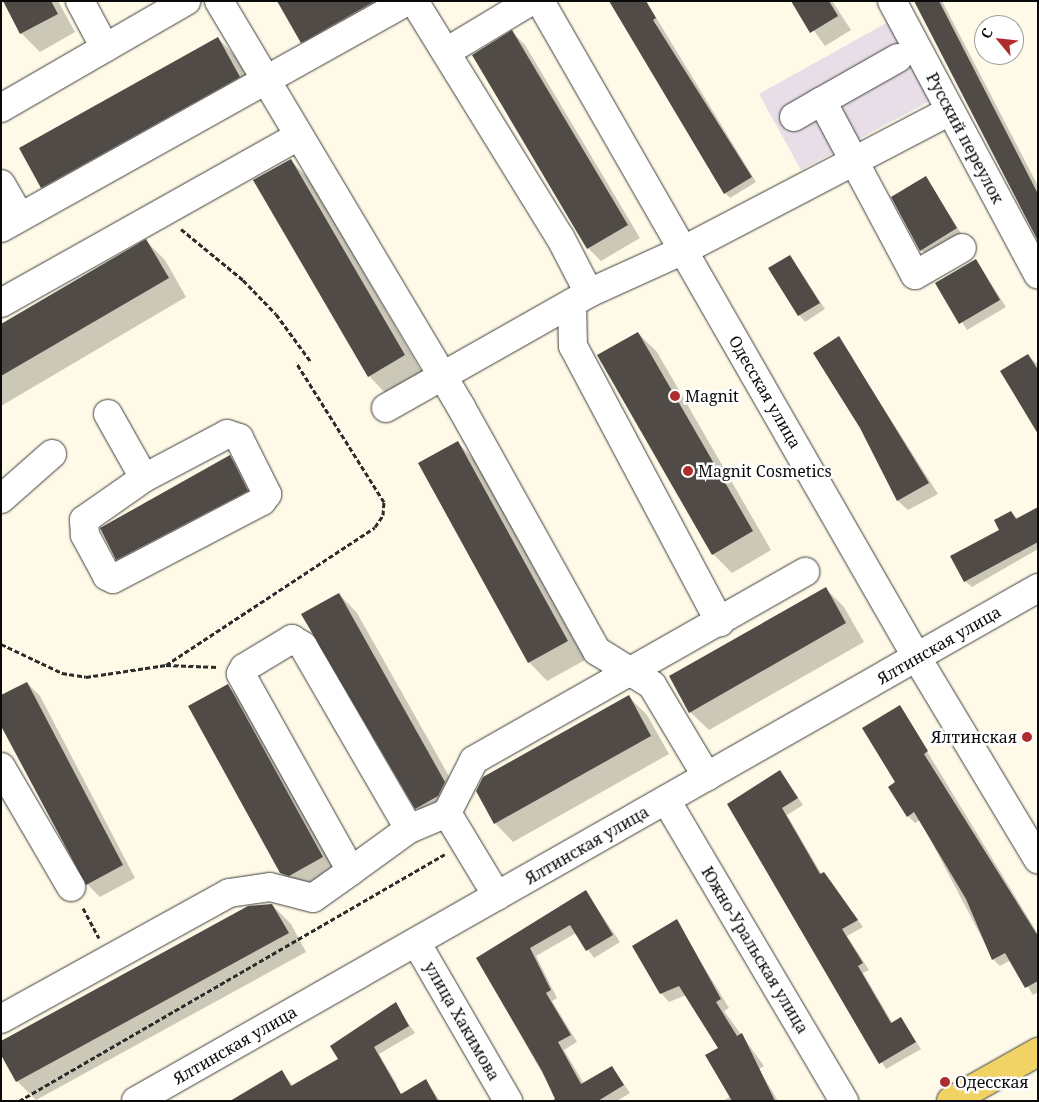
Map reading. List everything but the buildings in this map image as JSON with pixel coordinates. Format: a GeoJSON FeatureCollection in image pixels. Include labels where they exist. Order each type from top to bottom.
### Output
{"type":"FeatureCollection","features":[{"type":"Feature","properties":{"kind":"main road"},"geometry":{"type":"LineString","coordinates":[[951,1101],[1038,1052]]}},
{"type":"Feature","properties":{"kind":"street"},"geometry":{"type":"LineString","coordinates":[[80,1],[105,48]]}},
{"type":"Feature","properties":{"kind":"street"},"geometry":{"type":"LineString","coordinates":[[1,108],[186,1]]}},
{"type":"Feature","properties":{"kind":"street"},"geometry":{"type":"LineString","coordinates":[[219,1],[297,136],[441,375],[597,651],[632,670],[652,685],[707,777]]}},
{"type":"Feature","properties":{"kind":"street"},"geometry":{"type":"LineString","coordinates":[[1,184],[10,223],[408,1]]}},
{"type":"Feature","properties":{"kind":"street"},"geometry":{"type":"LineString","coordinates":[[414,1],[560,237],[580,298],[573,346],[720,622]]}},
{"type":"Feature","properties":{"kind":"street"},"geometry":{"type":"LineString","coordinates":[[446,52],[531,1]]}},
{"type":"Feature","properties":{"kind":"street","name":"Одесская улица"},"geometry":{"type":"LineString","coordinates":[[540,1],[917,658],[1038,859]]}},
{"type":"Feature","properties":{"kind":"street","name":"Русский переулок"},"geometry":{"type":"LineString","coordinates":[[892,1],[1038,275]]}},
{"type":"Feature","properties":{"kind":"street"},"geometry":{"type":"LineString","coordinates":[[794,117],[898,58]]}},
{"type":"Feature","properties":{"kind":"street"},"geometry":{"type":"LineString","coordinates":[[822,102],[915,275],[962,248]]}},
{"type":"Feature","properties":{"kind":"street"},"geometry":{"type":"LineString","coordinates":[[386,408],[441,375],[580,298],[684,250],[950,111]]}},
{"type":"Feature","properties":{"kind":"street"},"geometry":{"type":"LineString","coordinates":[[1,303],[297,136]]}},
{"type":"Feature","properties":{"kind":"street"},"geometry":{"type":"LineString","coordinates":[[108,414],[144,478]]}},
{"type":"Feature","properties":{"kind":"street"},"geometry":{"type":"LineString","coordinates":[[227,434],[239,438],[267,494],[262,501],[113,579],[107,576],[85,534],[84,520],[144,478],[227,434]]}},
{"type":"Feature","properties":{"kind":"street"},"geometry":{"type":"LineString","coordinates":[[1,499],[52,454]]}},
{"type":"Feature","properties":{"kind":"street"},"geometry":{"type":"LineString","coordinates":[[1,1018],[230,893],[270,888],[312,898],[409,829],[447,813],[474,760],[805,572]]}},
{"type":"Feature","properties":{"kind":"street","name":"Ялтинская улица"},"geometry":{"type":"LineString","coordinates":[[136,1101],[164,1094],[416,942],[1038,588]]}},
{"type":"Feature","properties":{"kind":"street"},"geometry":{"type":"LineString","coordinates":[[351,870],[244,683],[244,668],[292,639],[299,641],[409,829]]}},
{"type":"Feature","properties":{"kind":"street"},"geometry":{"type":"LineString","coordinates":[[1,767],[72,886]]}},
{"type":"Feature","properties":{"kind":"street","name":"Южно-Уральская улица"},"geometry":{"type":"LineString","coordinates":[[666,800],[844,1101]]}},
{"type":"Feature","properties":{"kind":"street"},"geometry":{"type":"LineString","coordinates":[[447,813],[498,896]]}},
{"type":"Feature","properties":{"kind":"street","name":"улица Хакимова"},"geometry":{"type":"LineString","coordinates":[[416,942],[508,1101]]}},
{"type":"Feature","properties":{"kind":"path"},"geometry":{"type":"LineString","coordinates":[[161,213],[243,280],[276,314],[311,362]]}},
{"type":"Feature","properties":{"kind":"path"},"geometry":{"type":"LineString","coordinates":[[166,665],[375,527],[383,516],[384,502],[296,362]]}},
{"type":"Feature","properties":{"kind":"path"},"geometry":{"type":"LineString","coordinates":[[1,644],[62,672],[86,677],[166,665],[244,668]]}},
{"type":"Feature","properties":{"kind":"path"},"geometry":{"type":"LineString","coordinates":[[19,1101],[465,842]]}},
{"type":"Feature","properties":{"kind":"path"},"geometry":{"type":"LineString","coordinates":[[72,886],[110,958]]}},
{"type":"Feature","properties":{"kind":"shaded area"},"geometry":{"type":"Polygon","coordinates":[[[888,22],[930,101],[801,170],[759,94],[888,22]]]}},
{"type":"Feature","properties":{"kind":"place","name":"Magnit"},"geometry":{"type":"Point","coordinates":[675,396]}},
{"type":"Feature","properties":{"kind":"place","name":"Magnit Cosmetics"},"geometry":{"type":"Point","coordinates":[688,471]}},
{"type":"Feature","properties":{"kind":"place","name":"Ялтинская"},"geometry":{"type":"Point","coordinates":[1027,737]}},
{"type":"Feature","properties":{"kind":"place","name":"Одесская"},"geometry":{"type":"Point","coordinates":[945,1082]}}]}
